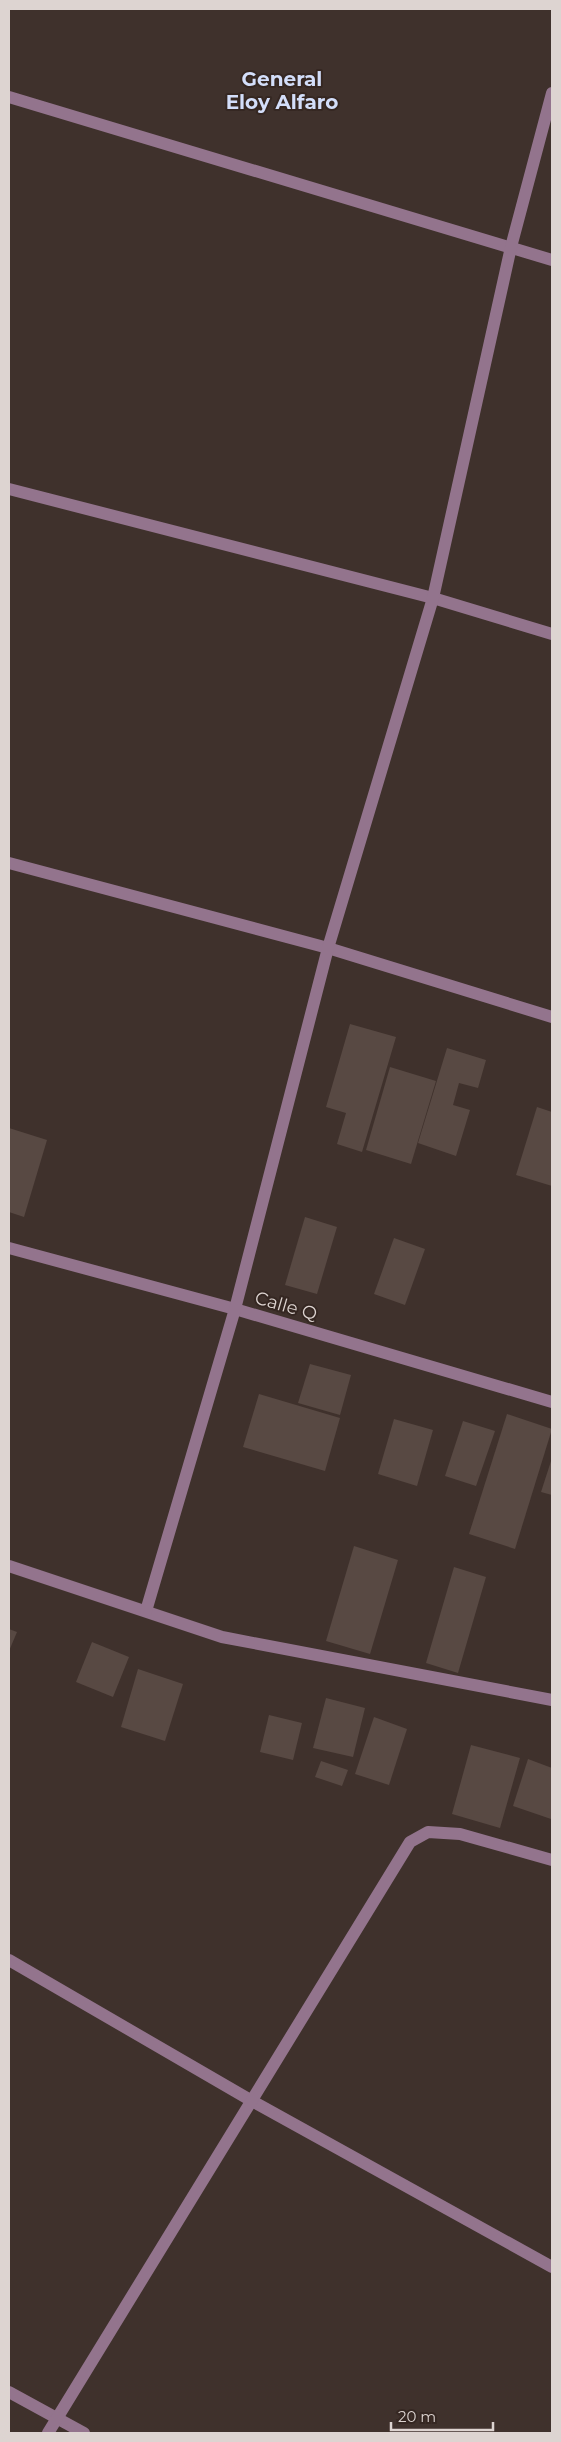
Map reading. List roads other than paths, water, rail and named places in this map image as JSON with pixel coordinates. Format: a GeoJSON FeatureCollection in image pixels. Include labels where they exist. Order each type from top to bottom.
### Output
{"type":"FeatureCollection","features":[{"type":"Feature","properties":{"kind":"street"},"geometry":{"type":"LineString","coordinates":[[146,1611],[235,1310],[328,948],[433,598],[512,247],[552,93]]}},
{"type":"Feature","properties":{"kind":"street"},"geometry":{"type":"LineString","coordinates":[[9,98],[552,260]]}},
{"type":"Feature","properties":{"kind":"street"},"geometry":{"type":"LineString","coordinates":[[9,489],[433,598],[552,634]]}},
{"type":"Feature","properties":{"kind":"street"},"geometry":{"type":"LineString","coordinates":[[9,863],[328,948],[552,1017]]}},
{"type":"Feature","properties":{"kind":"street","name":"Calle Q"},"geometry":{"type":"LineString","coordinates":[[9,1248],[235,1310],[552,1402]]}},
{"type":"Feature","properties":{"kind":"street"},"geometry":{"type":"LineString","coordinates":[[9,1566],[222,1637],[552,1700]]}},
{"type":"Feature","properties":{"kind":"street"},"geometry":{"type":"LineString","coordinates":[[48,2433],[410,1842],[428,1832],[460,1834],[552,1860]]}},
{"type":"Feature","properties":{"kind":"street"},"geometry":{"type":"LineString","coordinates":[[9,1960],[252,2101],[552,2267]]}},
{"type":"Feature","properties":{"kind":"street"},"geometry":{"type":"LineString","coordinates":[[9,2392],[84,2433]]}},
{"type":"Feature","properties":{"kind":"district","name":"General Eloy Alfaro"},"geometry":{"type":"Point","coordinates":[282,90]}}]}
